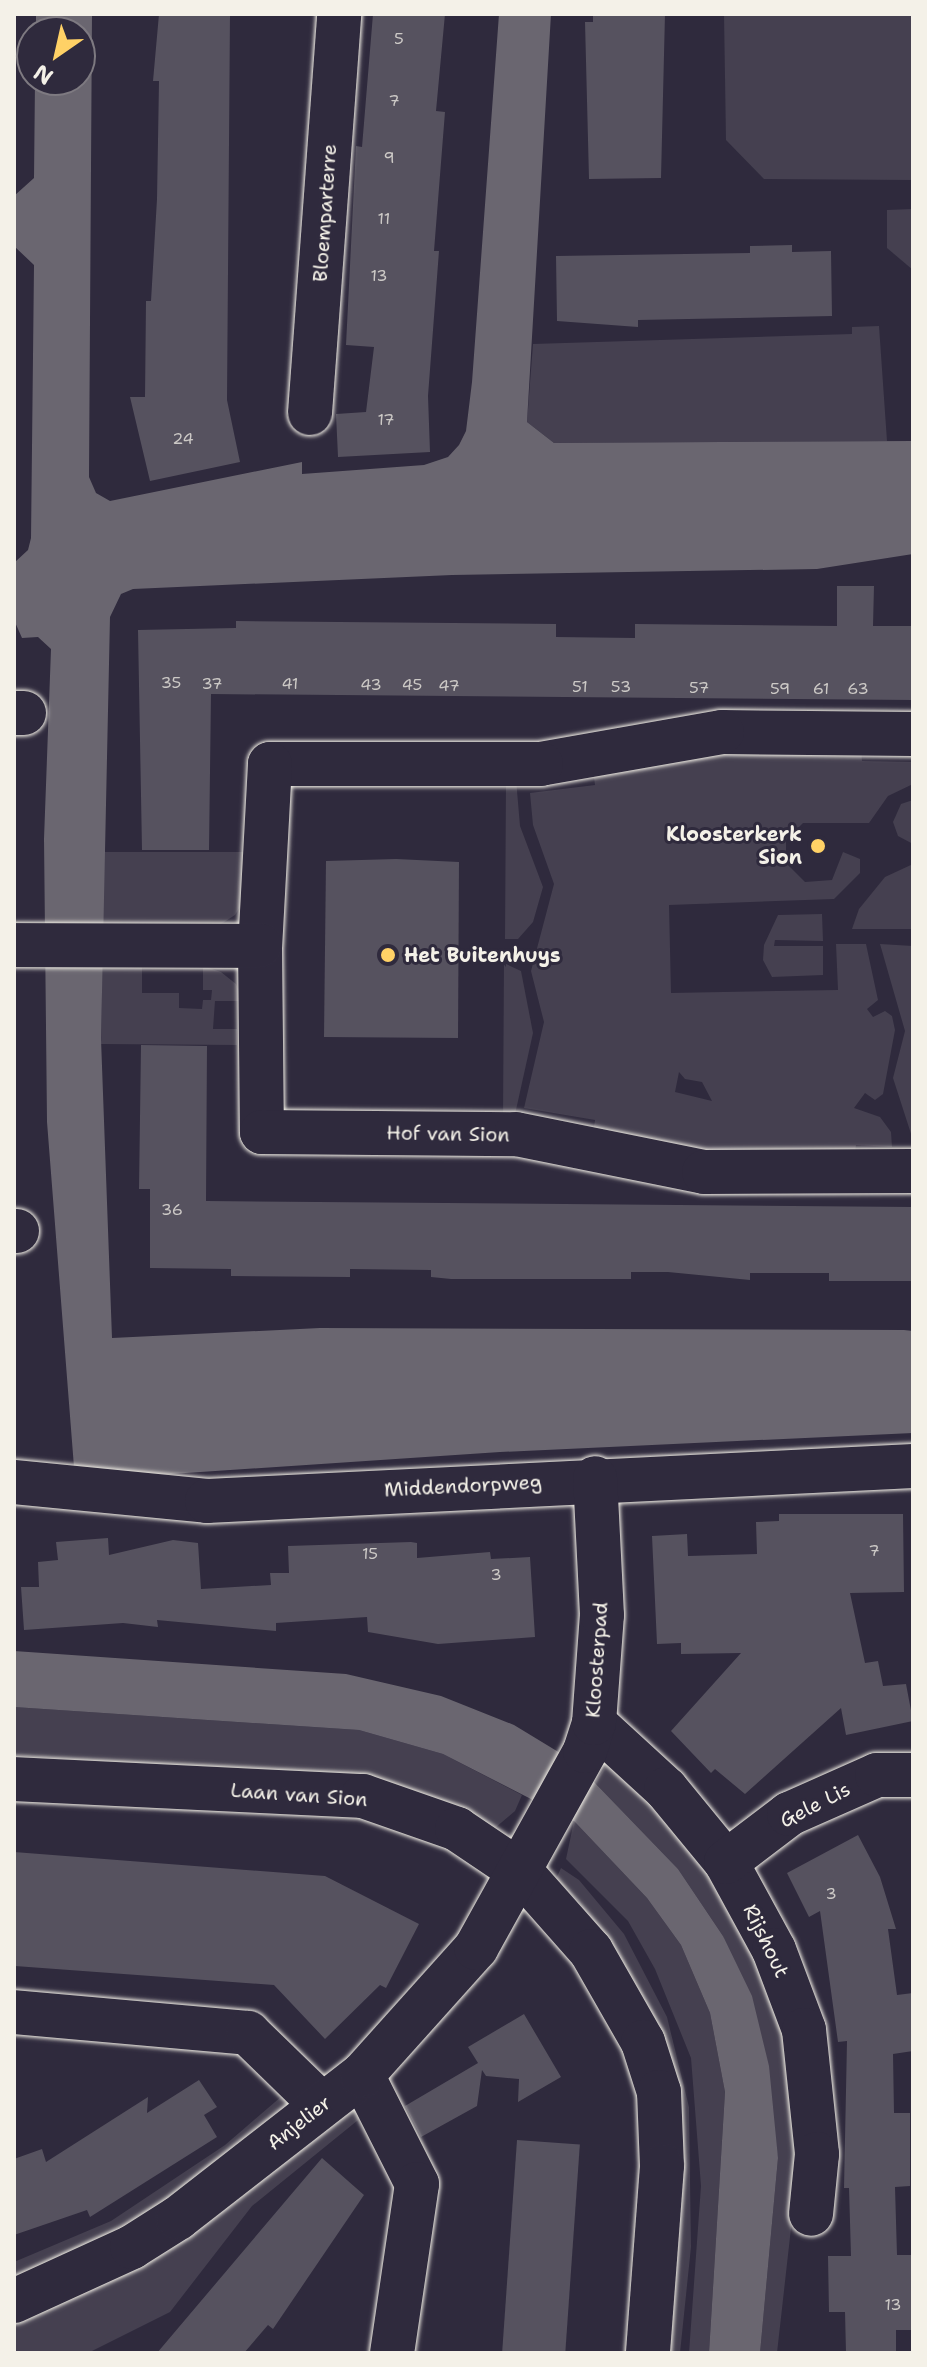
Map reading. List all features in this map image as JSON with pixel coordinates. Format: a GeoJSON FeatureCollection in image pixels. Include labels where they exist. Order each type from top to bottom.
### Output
{"type":"FeatureCollection","features":[{"type":"Feature","properties":{"kind":"street","name":"Bloemparterre"},"geometry":{"type":"LineString","coordinates":[[310,413],[339,14]]}},
{"type":"Feature","properties":{"kind":"street","name":"Hof van Sion"},"geometry":{"type":"LineString","coordinates":[[913,734],[722,732],[541,764],[270,764],[260,946],[262,1132],[516,1134],[704,1172],[913,1171]]}},
{"type":"Feature","properties":{"kind":"street"},"geometry":{"type":"LineString","coordinates":[[24,946],[260,946]]}},
{"type":"Feature","properties":{"kind":"street","name":"Middendorpweg"},"geometry":{"type":"LineString","coordinates":[[14,1482],[207,1501],[595,1478],[913,1466]]}},
{"type":"Feature","properties":{"kind":"street","name":"Kloosterpad"},"geometry":{"type":"LineString","coordinates":[[521,1872],[538,1832],[589,1737],[602,1615],[595,1478]]}},
{"type":"Feature","properties":{"kind":"street","name":"Rijshout"},"geometry":{"type":"LineString","coordinates":[[589,1737],[666,1789],[726,1862],[774,1950],[804,2030],[817,2154],[811,2214]]}},
{"type":"Feature","properties":{"kind":"street","name":"Gele Lis"},"geometry":{"type":"LineString","coordinates":[[726,1862],[789,1814],[877,1775],[913,1775]]}},
{"type":"Feature","properties":{"kind":"street","name":"Laan van Sion"},"geometry":{"type":"LineString","coordinates":[[14,1779],[363,1796],[457,1829],[521,1872],[591,1951],[643,2042],[659,2092],[662,2166],[648,2353]]}},
{"type":"Feature","properties":{"kind":"street","name":"Anjelier"},"geometry":{"type":"LineString","coordinates":[[14,2301],[144,2240],[362,2075],[476,1948],[521,1872]]}},
{"type":"Feature","properties":{"kind":"street"},"geometry":{"type":"LineString","coordinates":[[14,2012],[248,2033],[322,2105]]}},
{"type":"Feature","properties":{"kind":"street"},"geometry":{"type":"LineString","coordinates":[[362,2075],[417,2184],[392,2353]]}},
{"type":"Feature","properties":{"kind":"shaded area"},"geometry":{"type":"Polygon","coordinates":[[[36,14],[92,14],[92,16],[36,14]]]}},
{"type":"Feature","properties":{"kind":"shaded area"},"geometry":{"type":"Polygon","coordinates":[[[499,14],[551,14],[527,422],[554,443],[913,441],[913,554],[817,569],[452,575],[133,589],[121,594],[110,617],[101,1039],[112,1338],[320,1328],[913,1331],[913,1433],[500,1452],[156,1475],[74,1467],[47,1122],[44,839],[51,649],[38,637],[22,638],[14,620],[14,563],[28,550],[31,538],[34,265],[14,246],[14,196],[34,178],[35,96],[91,96],[89,477],[96,493],[110,501],[302,462],[302,474],[424,465],[448,457],[466,431],[499,14]]]}},
{"type":"Feature","properties":{"kind":"shaded area"},"geometry":{"type":"Polygon","coordinates":[[[724,14],[913,14],[913,180],[764,179],[726,140],[724,14]]]}},
{"type":"Feature","properties":{"kind":"shaded area"},"geometry":{"type":"Polygon","coordinates":[[[913,209],[913,270],[887,248],[887,210],[913,209]]]}},
{"type":"Feature","properties":{"kind":"shaded area"},"geometry":{"type":"Polygon","coordinates":[[[879,326],[887,441],[554,443],[527,422],[533,344],[852,334],[852,327],[879,326]]]}},
{"type":"Feature","properties":{"kind":"shaded area"},"geometry":{"type":"Polygon","coordinates":[[[731,747],[861,747],[862,761],[913,762],[913,784],[888,796],[869,823],[803,823],[786,840],[786,863],[805,882],[832,880],[843,852],[860,859],[860,873],[834,899],[669,905],[671,993],[838,990],[836,944],[866,944],[878,1000],[867,1009],[873,1017],[885,1011],[892,1016],[895,1030],[883,1094],[875,1100],[865,1093],[854,1108],[880,1117],[891,1132],[892,1147],[856,1145],[854,1160],[720,1157],[593,1134],[595,1120],[524,1108],[544,1022],[531,971],[554,884],[533,825],[530,793],[595,785],[593,769],[731,747]],[[679,1072],[675,1092],[712,1101],[702,1082],[685,1079],[679,1072]]]}},
{"type":"Feature","properties":{"kind":"shaded area"},"geometry":{"type":"Polygon","coordinates":[[[506,779],[516,779],[520,826],[543,887],[533,922],[518,939],[505,939],[506,779]]]}},
{"type":"Feature","properties":{"kind":"shaded area"},"geometry":{"type":"Polygon","coordinates":[[[913,800],[913,844],[898,836],[893,822],[901,804],[913,800]]]}},
{"type":"Feature","properties":{"kind":"shaded area"},"geometry":{"type":"Polygon","coordinates":[[[103,852],[250,852],[250,890],[235,915],[212,930],[102,930],[103,852]]]}},
{"type":"Feature","properties":{"kind":"shaded area"},"geometry":{"type":"Polygon","coordinates":[[[913,864],[913,929],[852,929],[859,909],[885,877],[913,864]]]}},
{"type":"Feature","properties":{"kind":"shaded area"},"geometry":{"type":"Polygon","coordinates":[[[822,914],[823,941],[775,940],[774,946],[823,946],[823,975],[772,977],[763,960],[764,945],[778,915],[822,914]]]}},
{"type":"Feature","properties":{"kind":"shaded area"},"geometry":{"type":"Polygon","coordinates":[[[880,944],[913,946],[913,1140],[893,1078],[905,1031],[880,944]]]}},
{"type":"Feature","properties":{"kind":"shaded area"},"geometry":{"type":"Polygon","coordinates":[[[504,963],[521,971],[533,1033],[514,1119],[503,1119],[504,963]]]}},
{"type":"Feature","properties":{"kind":"shaded area"},"geometry":{"type":"Polygon","coordinates":[[[102,964],[142,965],[142,993],[179,993],[179,1008],[202,1009],[203,1000],[211,1000],[212,990],[203,990],[203,966],[221,972],[236,984],[243,1001],[215,1001],[213,1029],[237,1029],[237,1045],[101,1044],[102,964]]]}},
{"type":"Feature","properties":{"kind":"shaded area"},"geometry":{"type":"Polygon","coordinates":[[[14,1651],[346,1674],[441,1696],[514,1725],[565,1756],[595,1783],[678,1869],[723,1936],[752,1996],[769,2066],[778,2158],[760,2353],[709,2353],[725,2092],[710,2013],[681,1945],[647,1898],[574,1821],[443,1754],[359,1730],[14,1707],[14,1651]]]}},
{"type":"Feature","properties":{"kind":"shaded area"},"geometry":{"type":"Polygon","coordinates":[[[14,1707],[359,1730],[443,1754],[522,1795],[515,1811],[495,1828],[372,1781],[14,1755],[14,1707]]]}},
{"type":"Feature","properties":{"kind":"shaded area"},"geometry":{"type":"Polygon","coordinates":[[[609,1761],[689,1846],[742,1927],[783,2021],[799,2157],[777,2353],[760,2353],[778,2158],[723,1936],[678,1869],[595,1783],[609,1761]]]}},
{"type":"Feature","properties":{"kind":"shaded area"},"geometry":{"type":"Polygon","coordinates":[[[574,1821],[647,1898],[681,1945],[710,2013],[725,2092],[709,2353],[689,2353],[701,2186],[691,2058],[655,1969],[628,1921],[566,1859],[574,1821]]]}},
{"type":"Feature","properties":{"kind":"shaded area"},"geometry":{"type":"Polygon","coordinates":[[[561,1868],[579,1880],[624,1934],[667,2017],[689,2107],[691,2247],[680,2353],[662,2353],[675,2248],[625,1971],[579,1902],[556,1879],[561,1868]]]}},
{"type":"Feature","properties":{"kind":"shaded area"},"geometry":{"type":"Polygon","coordinates":[[[282,2096],[293,2100],[294,2111],[124,2236],[14,2284],[14,2262],[111,2221],[225,2145],[282,2096]]]}},
{"type":"Feature","properties":{"kind":"shaded area"},"geometry":{"type":"Polygon","coordinates":[[[360,2105],[368,2112],[252,2206],[170,2312],[88,2353],[14,2353],[14,2314],[343,2110],[360,2105]]]}},
{"type":"Feature","properties":{"kind":"building"},"geometry":{"type":"Polygon","coordinates":[[[159,14],[230,14],[227,400],[240,462],[150,481],[130,397],[145,397],[146,301],[151,301],[157,199],[159,81],[153,81],[159,14]]]}},
{"type":"Feature","properties":{"kind":"building"},"geometry":{"type":"Polygon","coordinates":[[[373,14],[445,14],[436,111],[445,112],[434,251],[439,251],[428,396],[430,452],[338,457],[336,414],[366,412],[374,347],[346,345],[356,146],[362,147],[373,14]]]}},
{"type":"Feature","properties":{"kind":"building"},"geometry":{"type":"Polygon","coordinates":[[[593,14],[665,14],[661,178],[589,179],[585,22],[593,22],[593,14]]]}},
{"type":"Feature","properties":{"kind":"building"},"geometry":{"type":"Polygon","coordinates":[[[792,245],[792,252],[831,251],[832,316],[638,320],[638,327],[557,321],[556,256],[750,253],[750,246],[792,245]]]}},
{"type":"Feature","properties":{"kind":"building"},"geometry":{"type":"Polygon","coordinates":[[[837,586],[874,586],[873,626],[913,626],[913,700],[211,694],[209,850],[142,850],[138,630],[236,628],[236,621],[556,624],[556,637],[635,638],[635,624],[837,626],[837,586]]]}},
{"type":"Feature","properties":{"kind":"building","name":"Het Buitenhuys"},"geometry":{"type":"Polygon","coordinates":[[[396,859],[459,862],[458,1038],[324,1037],[326,861],[396,859]]]}},
{"type":"Feature","properties":{"kind":"building"},"geometry":{"type":"Polygon","coordinates":[[[141,1045],[207,1046],[206,1201],[913,1207],[913,1281],[829,1281],[829,1273],[750,1273],[750,1280],[668,1272],[631,1272],[631,1279],[451,1279],[431,1277],[431,1270],[350,1269],[350,1277],[231,1276],[231,1269],[150,1268],[150,1189],[139,1189],[141,1045]]]}},
{"type":"Feature","properties":{"kind":"building"},"geometry":{"type":"Polygon","coordinates":[[[779,1514],[903,1514],[904,1592],[850,1593],[865,1663],[878,1661],[883,1686],[906,1684],[913,1721],[846,1735],[841,1708],[745,1794],[715,1769],[711,1773],[671,1731],[741,1653],[681,1654],[681,1643],[657,1644],[652,1536],[687,1534],[688,1556],[757,1554],[756,1522],[779,1521],[779,1514]]]}},
{"type":"Feature","properties":{"kind":"building"},"geometry":{"type":"Polygon","coordinates":[[[108,1538],[109,1555],[173,1540],[198,1543],[201,1589],[271,1585],[270,1573],[289,1573],[288,1546],[411,1542],[417,1543],[417,1558],[490,1552],[491,1559],[530,1557],[535,1637],[438,1644],[368,1632],[367,1617],[276,1623],[276,1631],[157,1620],[158,1627],[123,1623],[24,1630],[21,1587],[39,1587],[38,1562],[58,1560],[56,1542],[108,1538]]]}},
{"type":"Feature","properties":{"kind":"building"},"geometry":{"type":"Polygon","coordinates":[[[858,1835],[880,1877],[896,1929],[888,1929],[897,1995],[913,1993],[913,2051],[893,2054],[894,2113],[910,2113],[910,2186],[895,2187],[897,2255],[913,2255],[913,2330],[896,2330],[896,2353],[846,2353],[845,2312],[829,2312],[828,2256],[851,2256],[849,2188],[844,2188],[847,2041],[838,2042],[820,1911],[809,1917],[787,1873],[858,1835]]]}},
{"type":"Feature","properties":{"kind":"building"},"geometry":{"type":"Polygon","coordinates":[[[14,1852],[325,1876],[419,1924],[386,1988],[380,1985],[325,2039],[274,1985],[15,1966],[14,1852]]]}},
{"type":"Feature","properties":{"kind":"building"},"geometry":{"type":"Polygon","coordinates":[[[524,2014],[561,2077],[518,2102],[519,2079],[486,2076],[482,2070],[477,2106],[421,2137],[405,2106],[478,2063],[468,2047],[524,2014]]]}},
{"type":"Feature","properties":{"kind":"building"},"geometry":{"type":"Polygon","coordinates":[[[199,2080],[217,2107],[204,2115],[217,2137],[90,2217],[87,2210],[14,2235],[14,2159],[42,2149],[46,2162],[148,2097],[147,2113],[199,2080]]]}},
{"type":"Feature","properties":{"kind":"building"},"geometry":{"type":"Polygon","coordinates":[[[517,2140],[580,2144],[565,2353],[502,2352],[517,2140]]]}},
{"type":"Feature","properties":{"kind":"building"},"geometry":{"type":"Polygon","coordinates":[[[322,2158],[364,2195],[273,2329],[268,2325],[244,2353],[157,2353],[322,2158]]]}},
{"type":"Feature","properties":{"kind":"place","name":"Kloosterkerk Sion"},"geometry":{"type":"Point","coordinates":[818,846]}},
{"type":"Feature","properties":{"kind":"place","name":"Het Buitenhuys"},"geometry":{"type":"Point","coordinates":[388,955]}}]}
